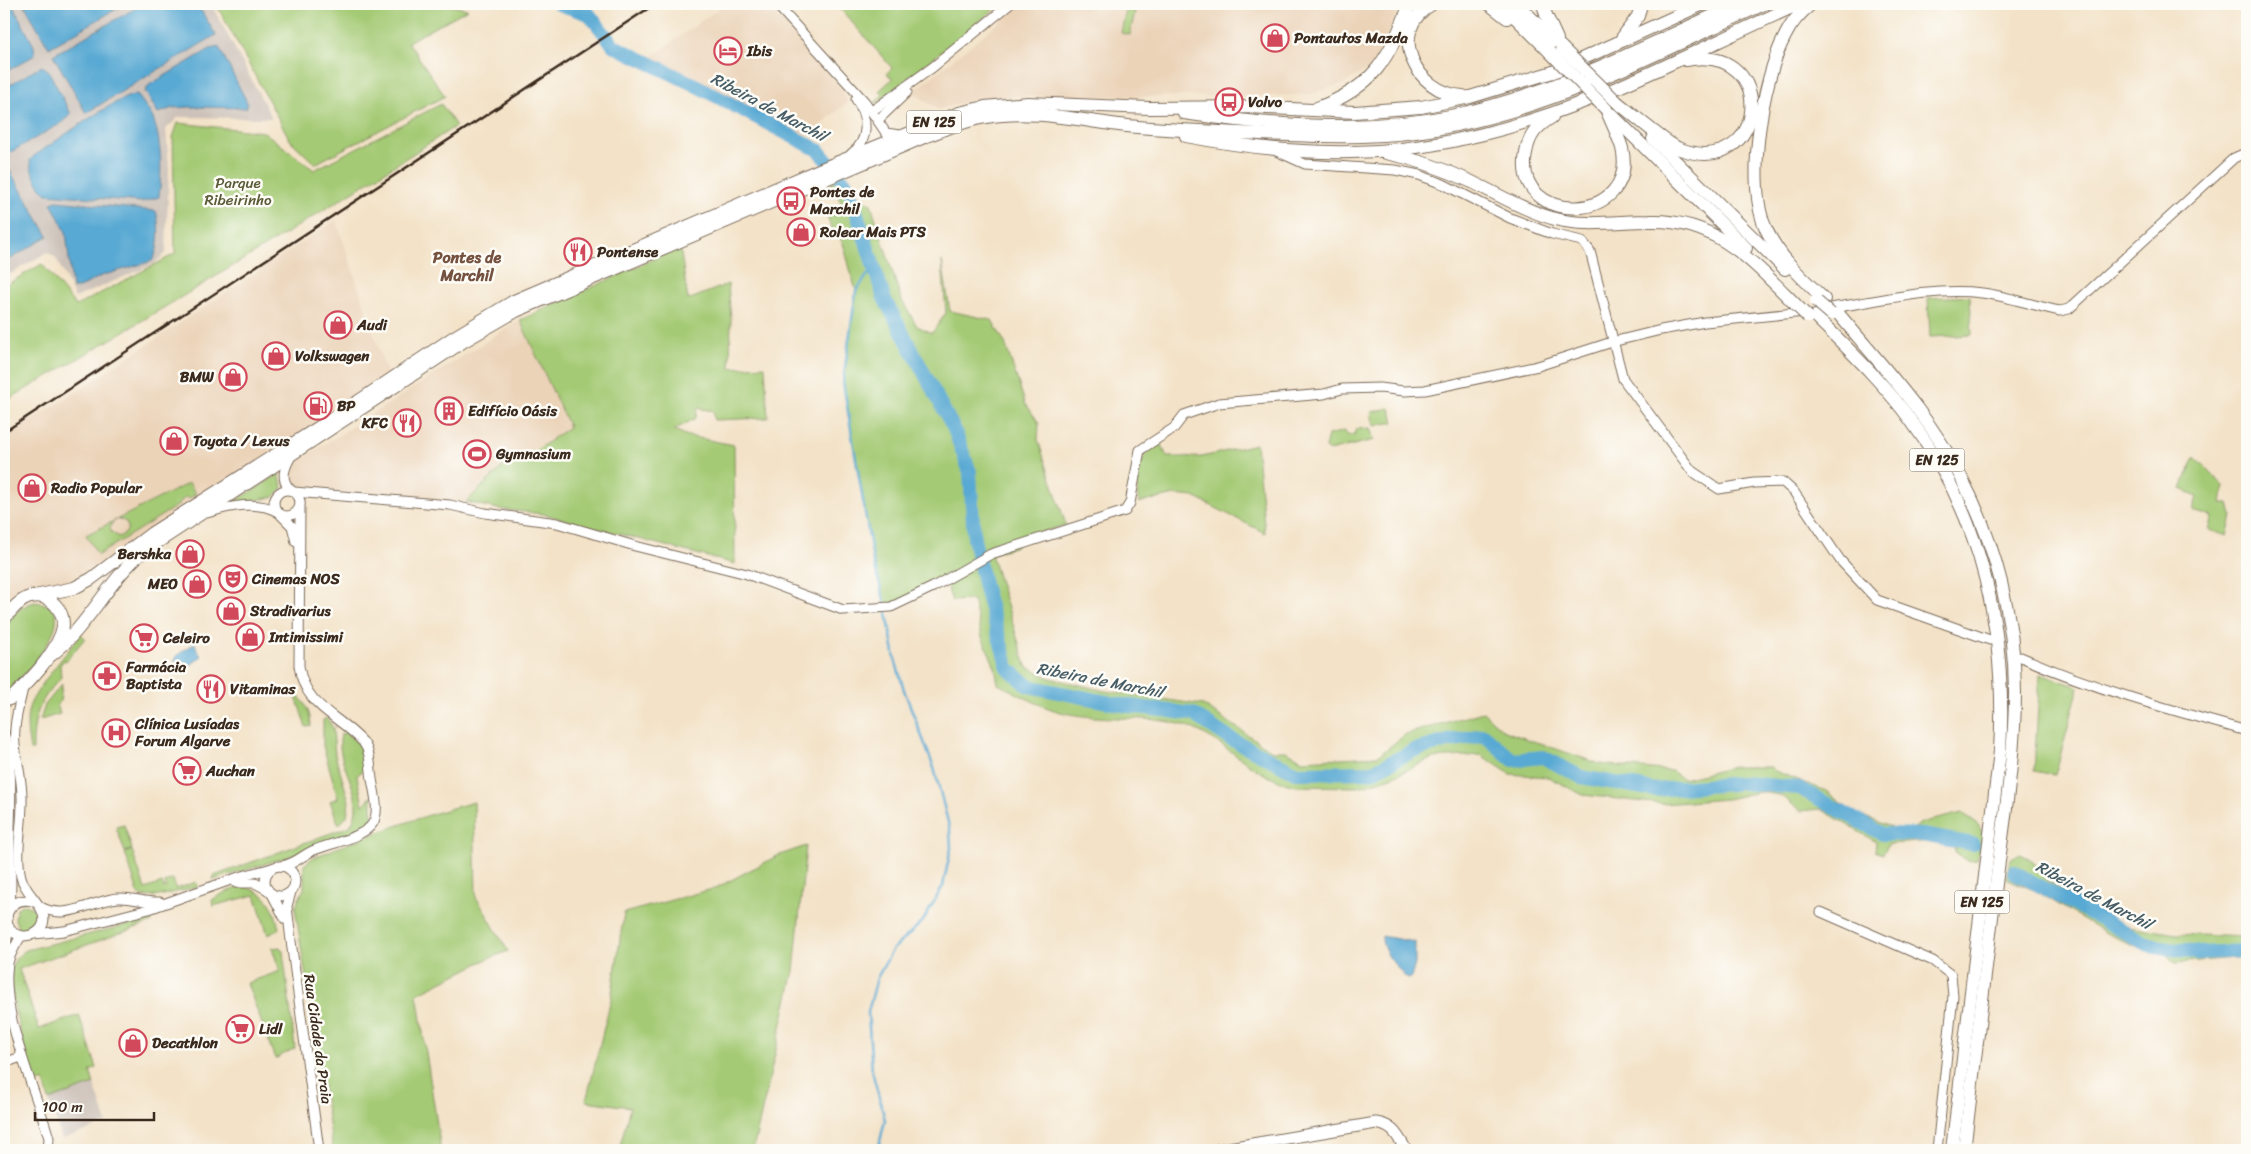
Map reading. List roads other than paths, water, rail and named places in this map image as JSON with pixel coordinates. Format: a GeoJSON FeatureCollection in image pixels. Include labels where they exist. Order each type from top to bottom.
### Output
{"type":"FeatureCollection","features":[{"type":"Feature","properties":{"kind":"main road"},"geometry":{"type":"LineString","coordinates":[[1312,110],[1333,102],[1367,81],[1390,52],[1410,4]]}},
{"type":"Feature","properties":{"kind":"main road"},"geometry":{"type":"LineString","coordinates":[[1432,4],[1419,15],[1412,25],[1409,40],[1410,58],[1416,70],[1426,82],[1449,94],[1462,96],[1483,94]]}},
{"type":"Feature","properties":{"kind":"main road"},"geometry":{"type":"LineString","coordinates":[[1489,4],[1533,36]]}},
{"type":"Feature","properties":{"kind":"main road"},"geometry":{"type":"LineString","coordinates":[[1502,4],[1798,303]]}},
{"type":"Feature","properties":{"kind":"main road"},"geometry":{"type":"LineString","coordinates":[[1517,4],[1820,300]]}},
{"type":"Feature","properties":{"kind":"main road"},"geometry":{"type":"LineString","coordinates":[[1543,4],[1546,15],[1562,48]]}},
{"type":"Feature","properties":{"kind":"main road"},"geometry":{"type":"LineString","coordinates":[[1591,56],[1627,33],[1638,16],[1641,4]]}},
{"type":"Feature","properties":{"kind":"main road"},"geometry":{"type":"LineString","coordinates":[[1149,108],[1248,107],[1355,112],[1388,111],[1444,103],[1483,94],[1553,72],[1703,4]]}},
{"type":"Feature","properties":{"kind":"main road"},"geometry":{"type":"LineString","coordinates":[[1149,108],[1230,120],[1342,126],[1384,125],[1450,116],[1492,106],[1562,83],[1739,4]]}},
{"type":"Feature","properties":{"kind":"main road"},"geometry":{"type":"LineString","coordinates":[[4,619],[16,606],[30,598],[74,588],[90,579],[152,532],[332,419],[451,339],[514,301],[846,164],[986,116],[1032,115],[1139,127],[1345,137],[1385,135],[1474,122],[1520,109],[1570,91],[1764,4]]}},
{"type":"Feature","properties":{"kind":"main road"},"geometry":{"type":"LineString","coordinates":[[1606,109],[1622,149],[1622,171],[1618,183],[1606,198],[1591,206],[1580,208],[1563,207],[1545,200],[1532,184],[1525,161],[1530,137],[1541,124],[1582,102],[1799,4]]}},
{"type":"Feature","properties":{"kind":"main road"},"geometry":{"type":"LineString","coordinates":[[1811,4],[1796,18],[1775,58],[1762,122],[1755,169],[1755,190],[1765,229],[1776,248],[1820,300]]}},
{"type":"Feature","properties":{"kind":"main road"},"geometry":{"type":"LineString","coordinates":[[1618,103],[1677,148],[1700,155],[1714,154],[1736,143],[1750,122],[1752,108],[1748,85],[1741,74],[1729,64],[1707,58],[1683,60],[1662,67]]}},
{"type":"Feature","properties":{"kind":"main road"},"geometry":{"type":"LineString","coordinates":[[1139,127],[1210,141],[1268,148],[1300,156],[1378,151],[1470,136],[1505,128],[1582,102]]}},
{"type":"Feature","properties":{"kind":"main road","name":"EN 125"},"geometry":{"type":"LineString","coordinates":[[846,164],[902,135],[959,112],[992,106],[1028,103],[1149,108]]}},
{"type":"Feature","properties":{"kind":"main road"},"geometry":{"type":"LineString","coordinates":[[1378,151],[1413,159],[1442,170],[1528,209],[1556,219],[1582,222],[1652,220],[1675,222],[1699,228],[1719,237],[1738,249],[1798,303]]}},
{"type":"Feature","properties":{"kind":"main road"},"geometry":{"type":"LineString","coordinates":[[4,701],[12,698],[50,656],[73,635],[122,570],[151,546],[290,458],[464,341],[516,311],[821,174]]}},
{"type":"Feature","properties":{"kind":"main road","name":"EN 125"},"geometry":{"type":"LineString","coordinates":[[1820,300],[1834,313],[1912,400],[1961,476],[1980,519],[2003,592],[2012,646],[2017,659],[2010,769],[1964,1150]]}},
{"type":"Feature","properties":{"kind":"main road","name":"EN 125"},"geometry":{"type":"LineString","coordinates":[[1798,303],[1883,386],[1912,422],[1956,495],[1977,543],[1991,595],[1994,639],[1999,653],[2002,711],[2000,751],[1952,1150]]}},
{"type":"Feature","properties":{"kind":"main road"},"geometry":{"type":"LineString","coordinates":[[30,598],[40,597],[52,602],[62,618],[62,633],[50,656]]}},
{"type":"Feature","properties":{"kind":"street"},"geometry":{"type":"LineString","coordinates":[[776,4],[872,111],[886,133],[902,135]]}},
{"type":"Feature","properties":{"kind":"street"},"geometry":{"type":"LineString","coordinates":[[872,111],[933,67],[1010,4]]}},
{"type":"Feature","properties":{"kind":"street"},"geometry":{"type":"LineString","coordinates":[[878,120],[933,67]]}},
{"type":"Feature","properties":{"kind":"street"},"geometry":{"type":"LineString","coordinates":[[842,79],[861,107],[866,128],[862,143],[846,164]]}},
{"type":"Feature","properties":{"kind":"street"},"geometry":{"type":"LineString","coordinates":[[298,552],[292,526],[274,505],[275,496],[282,491],[296,496],[311,494],[450,505],[485,513],[557,523],[636,546],[747,574],[843,610],[891,607],[933,587],[991,554],[1125,511],[1130,503],[1140,450],[1174,428],[1184,415],[1196,410],[1219,403],[1324,394],[1342,389],[1426,390],[1538,366],[1612,342],[1705,322],[1794,313],[1931,294],[1982,293],[2052,309],[2069,309],[2234,158],[2243,154],[2247,156]]}},
{"type":"Feature","properties":{"kind":"street"},"geometry":{"type":"LineString","coordinates":[[1300,156],[1419,175],[1443,184],[1510,218],[1552,234],[1582,241],[1590,251],[1623,379],[1692,471],[1719,489],[1754,483],[1784,482],[1794,492],[1840,560],[1876,600],[1994,639]]}},
{"type":"Feature","properties":{"kind":"street"},"geometry":{"type":"LineString","coordinates":[[9,926],[21,936],[64,931],[168,904],[221,884],[272,868],[292,864],[309,852],[365,832],[375,818],[376,804],[369,755],[363,743],[306,692],[301,683],[299,666],[296,496],[286,486],[283,474],[290,458]]}},
{"type":"Feature","properties":{"kind":"street"},"geometry":{"type":"LineString","coordinates":[[198,516],[218,510],[266,505],[287,516],[295,513],[296,496]]}},
{"type":"Feature","properties":{"kind":"street"},"geometry":{"type":"LineString","coordinates":[[2017,659],[2156,706],[2247,731]]}},
{"type":"Feature","properties":{"kind":"street"},"geometry":{"type":"LineString","coordinates":[[24,686],[15,728],[22,796],[20,869],[25,887],[36,904],[43,922],[34,934]]}},
{"type":"Feature","properties":{"kind":"street"},"geometry":{"type":"LineString","coordinates":[[4,733],[7,768]]}},
{"type":"Feature","properties":{"kind":"street"},"geometry":{"type":"LineString","coordinates":[[4,751],[12,793],[10,850],[12,895],[8,912],[9,926],[4,957]]}},
{"type":"Feature","properties":{"kind":"street"},"geometry":{"type":"LineString","coordinates":[[282,866],[294,874],[296,883],[287,906],[290,931]]}},
{"type":"Feature","properties":{"kind":"street"},"geometry":{"type":"LineString","coordinates":[[272,868],[266,876],[270,892],[281,907],[290,931]]}},
{"type":"Feature","properties":{"kind":"street"},"geometry":{"type":"LineString","coordinates":[[221,884],[255,883],[270,892],[282,896],[291,892]]}},
{"type":"Feature","properties":{"kind":"street"},"geometry":{"type":"LineString","coordinates":[[8,912],[16,902],[28,900],[46,911],[64,913],[122,898],[150,902],[168,901],[210,888]]}},
{"type":"Feature","properties":{"kind":"street"},"geometry":{"type":"LineString","coordinates":[[1822,912],[1933,960],[1951,975],[1954,996],[1937,1150]]}},
{"type":"Feature","properties":{"kind":"street","name":"Rua Cidade da Praia"},"geometry":{"type":"LineString","coordinates":[[290,931],[319,1150]]}},
{"type":"Feature","properties":{"kind":"street"},"geometry":{"type":"LineString","coordinates":[[5,989],[8,963],[13,949],[21,936]]}},
{"type":"Feature","properties":{"kind":"street"},"geometry":{"type":"LineString","coordinates":[[4,976],[5,989],[21,1057],[49,1138],[48,1150]]}},
{"type":"Feature","properties":{"kind":"street"},"geometry":{"type":"LineString","coordinates":[[4,1064],[21,1057]]}},
{"type":"Feature","properties":{"kind":"street"},"geometry":{"type":"LineString","coordinates":[[1217,1150],[1376,1123],[1387,1125],[1396,1131],[1406,1150]]}},
{"type":"Feature","properties":{"kind":"water"},"geometry":{"type":"Polygon","coordinates":[[[4,4],[12,4],[34,46],[35,55],[4,73],[4,4]]]}},
{"type":"Feature","properties":{"kind":"water"},"geometry":{"type":"Polygon","coordinates":[[[24,4],[125,4],[49,48],[24,4]]]}},
{"type":"Feature","properties":{"kind":"water"},"geometry":{"type":"Polygon","coordinates":[[[143,4],[197,4],[216,35],[86,113],[53,55],[143,4]]]}},
{"type":"Feature","properties":{"kind":"water"},"geometry":{"type":"Polygon","coordinates":[[[219,47],[247,102],[247,108],[190,107],[173,108],[158,113],[145,91],[149,85],[210,49],[219,47]]]}},
{"type":"Feature","properties":{"kind":"water"},"geometry":{"type":"Polygon","coordinates":[[[42,66],[48,70],[71,114],[60,124],[4,156],[4,88],[42,66]]]}},
{"type":"Feature","properties":{"kind":"water"},"geometry":{"type":"Polygon","coordinates":[[[137,94],[151,114],[159,139],[161,179],[159,197],[142,202],[47,194],[33,174],[30,160],[101,111],[127,97],[137,94]]]}},
{"type":"Feature","properties":{"kind":"water"},"geometry":{"type":"Polygon","coordinates":[[[10,171],[48,236],[4,263],[4,175],[10,171]]]}},
{"type":"Feature","properties":{"kind":"water"},"geometry":{"type":"Polygon","coordinates":[[[57,201],[156,211],[158,237],[155,256],[152,261],[101,276],[79,288],[72,288],[66,232],[51,203],[57,201]]]}},
{"type":"Feature","properties":{"kind":"water"},"geometry":{"type":"Polygon","coordinates":[[[195,643],[198,652],[202,656],[187,668],[177,669],[174,666],[176,656],[195,643]]]}},
{"type":"Feature","properties":{"kind":"water"},"geometry":{"type":"Polygon","coordinates":[[[1382,936],[1415,942],[1415,964],[1411,978],[1405,977],[1390,958],[1382,942],[1382,936]]]}},
{"type":"Feature","properties":{"kind":"waterway","name":"Ribeira de Marchil"},"geometry":{"type":"LineString","coordinates":[[559,4],[589,14],[614,46],[695,85],[818,150],[848,186],[884,298],[954,429],[970,472],[974,539],[986,592],[1008,668],[1028,686],[1122,705],[1193,714],[1229,738],[1297,773],[1372,772],[1415,750],[1448,741],[1484,735],[1513,760],[1543,757],[1581,777],[1655,790],[1743,783],[1799,788],[1882,834],[1922,835],[1973,844]]}},
{"type":"Feature","properties":{"kind":"waterway"},"geometry":{"type":"LineString","coordinates":[[874,266],[856,291],[843,382],[873,560],[886,607],[895,659],[904,690],[934,768],[950,830],[951,848],[943,886],[923,921],[893,949],[877,978],[868,1012],[872,1071],[885,1120],[878,1150]]}},
{"type":"Feature","properties":{"kind":"waterway","name":"Ribeira de Marchil"},"geometry":{"type":"LineString","coordinates":[[2014,872],[2149,945],[2198,953],[2247,951]]}},
{"type":"Feature","properties":{"kind":"railway"},"geometry":{"type":"LineString","coordinates":[[4,432],[655,4]]}},
{"type":"Feature","properties":{"kind":"place","name":"Pontautos Mazda"},"geometry":{"type":"Point","coordinates":[1275,38]}},
{"type":"Feature","properties":{"kind":"place","name":"Ibis"},"geometry":{"type":"Point","coordinates":[728,51]}},
{"type":"Feature","properties":{"kind":"place","name":"Volvo"},"geometry":{"type":"Point","coordinates":[1229,102]}},
{"type":"Feature","properties":{"kind":"place","name":"Pontes de Marchil"},"geometry":{"type":"Point","coordinates":[791,201]}},
{"type":"Feature","properties":{"kind":"place","name":"Rolear Mais PTS"},"geometry":{"type":"Point","coordinates":[801,232]}},
{"type":"Feature","properties":{"kind":"place","name":"Pontense"},"geometry":{"type":"Point","coordinates":[578,252]}},
{"type":"Feature","properties":{"kind":"place","name":"Audi"},"geometry":{"type":"Point","coordinates":[338,325]}},
{"type":"Feature","properties":{"kind":"place","name":"Volkswagen"},"geometry":{"type":"Point","coordinates":[276,356]}},
{"type":"Feature","properties":{"kind":"place","name":"BMW"},"geometry":{"type":"Point","coordinates":[233,377]}},
{"type":"Feature","properties":{"kind":"place","name":"BP"},"geometry":{"type":"Point","coordinates":[318,406]}},
{"type":"Feature","properties":{"kind":"place","name":"Edifício Oásis"},"geometry":{"type":"Point","coordinates":[449,411]}},
{"type":"Feature","properties":{"kind":"place","name":"KFC"},"geometry":{"type":"Point","coordinates":[407,423]}},
{"type":"Feature","properties":{"kind":"place","name":"Toyota / Lexus"},"geometry":{"type":"Point","coordinates":[174,441]}},
{"type":"Feature","properties":{"kind":"place","name":"Gymnasium"},"geometry":{"type":"Point","coordinates":[477,454]}},
{"type":"Feature","properties":{"kind":"place","name":"Radio Popular"},"geometry":{"type":"Point","coordinates":[32,488]}},
{"type":"Feature","properties":{"kind":"place","name":"Bershka"},"geometry":{"type":"Point","coordinates":[190,554]}},
{"type":"Feature","properties":{"kind":"place","name":"Cinemas NOS"},"geometry":{"type":"Point","coordinates":[233,579]}},
{"type":"Feature","properties":{"kind":"place","name":"MEO"},"geometry":{"type":"Point","coordinates":[197,584]}},
{"type":"Feature","properties":{"kind":"place","name":"Stradivarius"},"geometry":{"type":"Point","coordinates":[231,611]}},
{"type":"Feature","properties":{"kind":"place","name":"Intimissimi"},"geometry":{"type":"Point","coordinates":[250,637]}},
{"type":"Feature","properties":{"kind":"place","name":"Celeiro"},"geometry":{"type":"Point","coordinates":[144,638]}},
{"type":"Feature","properties":{"kind":"place","name":"Farmácia Baptista"},"geometry":{"type":"Point","coordinates":[107,676]}},
{"type":"Feature","properties":{"kind":"place","name":"Vitaminas"},"geometry":{"type":"Point","coordinates":[211,689]}},
{"type":"Feature","properties":{"kind":"place","name":"Clínica Lusíadas Forum Algarve"},"geometry":{"type":"Point","coordinates":[116,733]}},
{"type":"Feature","properties":{"kind":"place","name":"Auchan"},"geometry":{"type":"Point","coordinates":[187,771]}},
{"type":"Feature","properties":{"kind":"place","name":"Lidl"},"geometry":{"type":"Point","coordinates":[240,1029]}},
{"type":"Feature","properties":{"kind":"place","name":"Decathlon"},"geometry":{"type":"Point","coordinates":[133,1043]}},
{"type":"Feature","properties":{"kind":"district","name":"Pontes de Marchil"},"geometry":{"type":"Point","coordinates":[467,266]}},
{"type":"Feature","properties":{"kind":"park label","name":"Parque Ribeirinho"},"geometry":{"type":"Point","coordinates":[238,192]}}]}
